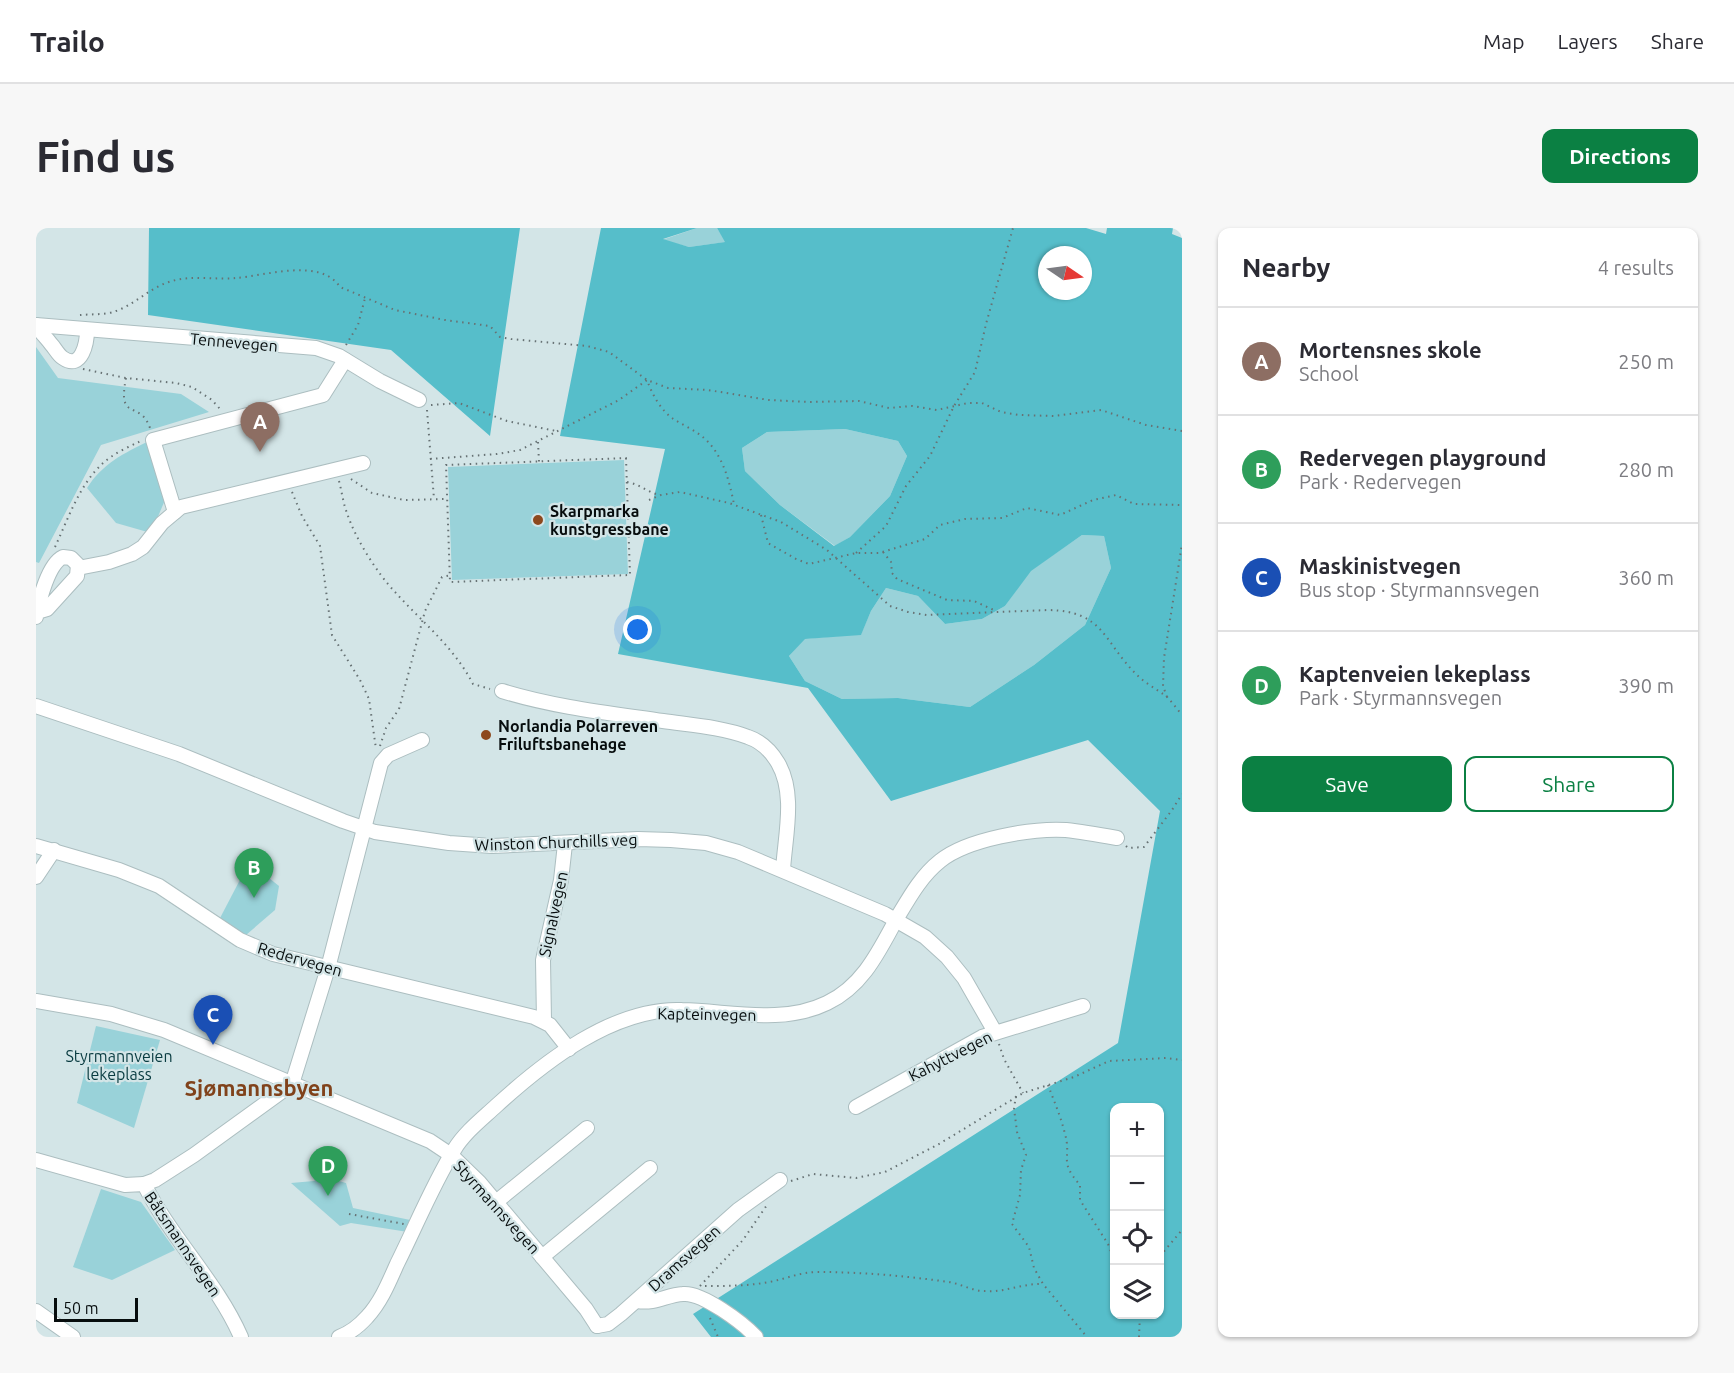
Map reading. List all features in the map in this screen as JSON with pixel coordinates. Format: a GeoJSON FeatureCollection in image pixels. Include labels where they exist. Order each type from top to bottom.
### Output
{"type":"FeatureCollection","features":[{"type":"Feature","properties":{"kind":"street","name":"Tennevegen"},"geometry":{"type":"LineString","coordinates":[[36,325],[316,348],[342,358],[380,381],[419,400]]}},
{"type":"Feature","properties":{"kind":"street"},"geometry":{"type":"LineString","coordinates":[[36,325],[59,355],[66,360],[76,360],[81,357],[85,350],[87,330]]}},
{"type":"Feature","properties":{"kind":"street"},"geometry":{"type":"LineString","coordinates":[[175,512],[153,440],[323,395],[342,358]]}},
{"type":"Feature","properties":{"kind":"street"},"geometry":{"type":"LineString","coordinates":[[78,568],[109,562],[132,554],[143,547],[162,523],[181,507],[363,463]]}},
{"type":"Feature","properties":{"kind":"street"},"geometry":{"type":"LineString","coordinates":[[66,557],[74,560],[78,568],[78,576],[47,609],[36,614],[45,572],[56,560],[66,557]]}},
{"type":"Feature","properties":{"kind":"street"},"geometry":{"type":"LineString","coordinates":[[501,691],[554,704],[721,730],[749,737],[760,743],[770,751],[778,763],[787,788],[783,870]]}},
{"type":"Feature","properties":{"kind":"street","name":"Winston Churchills veg"},"geometry":{"type":"LineString","coordinates":[[36,706],[179,754],[364,829],[390,835],[469,844],[512,846],[638,839],[697,842],[721,846],[783,870],[896,920],[925,937],[952,962],[964,978],[995,1032]]}},
{"type":"Feature","properties":{"kind":"street"},"geometry":{"type":"LineString","coordinates":[[144,1184],[155,1180],[194,1155],[292,1084],[328,968],[364,829],[387,757],[422,740]]}},
{"type":"Feature","properties":{"kind":"street","name":"Kapteinvegen"},"geometry":{"type":"LineString","coordinates":[[339,1337],[356,1328],[373,1310],[459,1143],[496,1106],[569,1049],[624,1019],[653,1012],[680,1010],[785,1015],[826,1004],[848,990],[864,974],[918,884],[939,862],[958,851],[974,844],[1020,834],[1055,830],[1117,838]]}},
{"type":"Feature","properties":{"kind":"street","name":"Signalvegen"},"geometry":{"type":"LineString","coordinates":[[544,1021],[543,960],[561,880],[565,844]]}},
{"type":"Feature","properties":{"kind":"street","name":"Redervegen"},"geometry":{"type":"LineString","coordinates":[[36,846],[119,870],[159,886],[226,932],[255,948],[544,1021]]}},
{"type":"Feature","properties":{"kind":"street"},"geometry":{"type":"LineString","coordinates":[[36,877],[54,850]]}},
{"type":"Feature","properties":{"kind":"street","name":"Styrmannsvegen"},"geometry":{"type":"LineString","coordinates":[[36,1001],[111,1014],[149,1024],[437,1145],[471,1173],[496,1202],[542,1257],[596,1331]]}},
{"type":"Feature","properties":{"kind":"street","name":"Kahyttvegen"},"geometry":{"type":"LineString","coordinates":[[856,1107],[995,1032],[1083,1006]]}},
{"type":"Feature","properties":{"kind":"street"},"geometry":{"type":"LineString","coordinates":[[544,1021],[569,1049]]}},
{"type":"Feature","properties":{"kind":"street"},"geometry":{"type":"LineString","coordinates":[[496,1202],[587,1128]]}},
{"type":"Feature","properties":{"kind":"street","name":"Båtsmannsvegen"},"geometry":{"type":"LineString","coordinates":[[36,1160],[124,1185],[144,1184],[162,1216],[228,1312],[242,1337]]}},
{"type":"Feature","properties":{"kind":"street"},"geometry":{"type":"LineString","coordinates":[[542,1257],[650,1168]]}},
{"type":"Feature","properties":{"kind":"street","name":"Dramsvegen"},"geometry":{"type":"LineString","coordinates":[[596,1331],[637,1300],[738,1210],[782,1182]]}},
{"type":"Feature","properties":{"kind":"street"},"geometry":{"type":"LineString","coordinates":[[637,1300],[658,1302],[685,1294],[721,1309],[747,1327],[756,1337]]}},
{"type":"Feature","properties":{"kind":"street"},"geometry":{"type":"LineString","coordinates":[[36,1311],[73,1337]]}},
{"type":"Feature","properties":{"kind":"path"},"geometry":{"type":"LineString","coordinates":[[856,553],[886,526],[906,486],[930,456],[954,406],[975,372],[1013,228]]}},
{"type":"Feature","properties":{"kind":"path"},"geometry":{"type":"LineString","coordinates":[[62,328],[76,316],[116,311],[154,287],[175,280],[237,278],[288,270],[315,272],[335,279],[340,287],[395,310],[490,326],[500,337],[587,346],[609,352],[646,380],[668,388],[708,390],[769,400],[859,401],[890,408],[912,406],[937,410],[982,403],[1001,412],[1054,416],[1101,410],[1146,426],[1182,431]]}},
{"type":"Feature","properties":{"kind":"path"},"geometry":{"type":"LineString","coordinates":[[342,358],[358,325],[365,298]]}},
{"type":"Feature","properties":{"kind":"path"},"geometry":{"type":"LineString","coordinates":[[76,360],[83,370],[192,387],[212,400],[222,412],[224,421]]}},
{"type":"Feature","properties":{"kind":"path"},"geometry":{"type":"LineString","coordinates":[[126,378],[122,399],[127,407],[144,416],[150,424],[153,440]]}},
{"type":"Feature","properties":{"kind":"path"},"geometry":{"type":"LineString","coordinates":[[430,459],[520,450],[619,400],[646,380]]}},
{"type":"Feature","properties":{"kind":"path"},"geometry":{"type":"LineString","coordinates":[[646,380],[654,397],[670,416],[704,438],[716,453],[728,474],[735,505]]}},
{"type":"Feature","properties":{"kind":"path"},"geometry":{"type":"LineString","coordinates":[[434,499],[426,406],[459,403],[507,421],[556,431]]}},
{"type":"Feature","properties":{"kind":"path"},"geometry":{"type":"LineString","coordinates":[[55,547],[87,482],[102,463],[125,448],[150,437],[153,440]]}},
{"type":"Feature","properties":{"kind":"path"},"geometry":{"type":"LineString","coordinates":[[538,442],[539,462]]}},
{"type":"Feature","properties":{"kind":"path"},"geometry":{"type":"LineString","coordinates":[[626,459],[630,575],[450,582],[446,465],[539,462],[626,459]]}},
{"type":"Feature","properties":{"kind":"path"},"geometry":{"type":"LineString","coordinates":[[336,470],[372,492],[404,500],[447,499]]}},
{"type":"Feature","properties":{"kind":"path"},"geometry":{"type":"LineString","coordinates":[[336,470],[347,514],[364,549],[393,590],[464,666],[473,684],[501,691]]}},
{"type":"Feature","properties":{"kind":"path"},"geometry":{"type":"LineString","coordinates":[[287,482],[302,516],[320,546],[332,635],[366,692],[372,712],[377,753],[387,757]]}},
{"type":"Feature","properties":{"kind":"path"},"geometry":{"type":"LineString","coordinates":[[627,482],[638,484],[661,495]]}},
{"type":"Feature","properties":{"kind":"path"},"geometry":{"type":"LineString","coordinates":[[649,500],[661,495],[680,492],[735,505],[781,522],[836,558],[890,606],[899,610],[927,615],[1066,610],[1080,614],[1098,627],[1135,672],[1167,697],[1182,715]]}},
{"type":"Feature","properties":{"kind":"path"},"geometry":{"type":"LineString","coordinates":[[761,515],[768,543],[809,564],[856,553],[883,552],[925,539],[940,525],[965,519],[1002,518],[1027,508],[1060,515],[1093,500],[1116,495],[1134,504],[1182,505]]}},
{"type":"Feature","properties":{"kind":"path"},"geometry":{"type":"LineString","coordinates":[[1167,697],[1163,686],[1164,658],[1182,544]]}},
{"type":"Feature","properties":{"kind":"path"},"geometry":{"type":"LineString","coordinates":[[883,552],[891,562],[892,573],[897,579],[947,600],[974,601],[999,612]]}},
{"type":"Feature","properties":{"kind":"path"},"geometry":{"type":"LineString","coordinates":[[387,757],[380,753],[381,743],[386,728],[399,709],[423,620],[439,581],[442,577],[451,575]]}},
{"type":"Feature","properties":{"kind":"path"},"geometry":{"type":"LineString","coordinates":[[1117,838],[1128,848],[1143,847],[1182,794]]}},
{"type":"Feature","properties":{"kind":"path"},"geometry":{"type":"LineString","coordinates":[[995,1032],[1004,1059],[1023,1093]]}},
{"type":"Feature","properties":{"kind":"path"},"geometry":{"type":"LineString","coordinates":[[782,1182],[813,1174],[856,1178],[885,1172],[939,1144],[1023,1093],[1074,1077],[1109,1061],[1166,1058],[1182,1060]]}},
{"type":"Feature","properties":{"kind":"path"},"geometry":{"type":"LineString","coordinates":[[1048,1085],[1068,1145],[1066,1165],[1071,1176],[1080,1185],[1080,1200],[1110,1249]]}},
{"type":"Feature","properties":{"kind":"path"},"geometry":{"type":"LineString","coordinates":[[1016,1096],[1014,1108],[1017,1132],[1026,1155],[1021,1170],[1020,1195],[1012,1224],[1029,1247],[1034,1268],[1043,1284],[1088,1337]]}},
{"type":"Feature","properties":{"kind":"path"},"geometry":{"type":"LineString","coordinates":[[768,1204],[743,1240],[700,1286],[743,1286],[771,1282],[801,1273],[816,1272],[898,1275],[953,1283],[984,1292],[1012,1289],[1029,1284],[1043,1284]]}},
{"type":"Feature","properties":{"kind":"path"},"geometry":{"type":"LineString","coordinates":[[349,1214],[416,1226]]}},
{"type":"Feature","properties":{"kind":"path"},"geometry":{"type":"LineString","coordinates":[[1164,1251],[1182,1230]]}},
{"type":"Feature","properties":{"kind":"path"},"geometry":{"type":"LineString","coordinates":[[704,1300],[718,1337]]}},
{"type":"Feature","properties":{"kind":"path"},"geometry":{"type":"LineString","coordinates":[[1139,1337],[1140,1319]]}},
{"type":"Feature","properties":{"kind":"green space"},"geometry":{"type":"Polygon","coordinates":[[[697,228],[717,228],[726,242],[689,247],[662,240],[697,228]]]}},
{"type":"Feature","properties":{"kind":"green space"},"geometry":{"type":"Polygon","coordinates":[[[36,347],[58,378],[181,394],[209,412],[101,445],[39,563],[36,562],[36,347]]]}},
{"type":"Feature","properties":{"kind":"green space"},"geometry":{"type":"Polygon","coordinates":[[[845,429],[898,441],[907,456],[890,496],[850,537],[835,546],[780,505],[745,471],[742,448],[767,432],[845,429]]]}},
{"type":"Feature","properties":{"kind":"green space"},"geometry":{"type":"Polygon","coordinates":[[[149,441],[165,500],[151,533],[116,523],[87,488],[107,466],[149,441]]]}},
{"type":"Feature","properties":{"kind":"green space","name":"Skarpmarka kunstgressbane"},"geometry":{"type":"Polygon","coordinates":[[[624,460],[628,574],[452,580],[448,467],[624,460]]]}},
{"type":"Feature","properties":{"kind":"green space"},"geometry":{"type":"Polygon","coordinates":[[[1082,535],[1104,536],[1111,568],[1085,625],[1034,665],[970,707],[898,698],[842,699],[805,681],[789,656],[804,639],[861,634],[871,611],[886,588],[918,596],[945,624],[982,619],[1005,606],[1030,571],[1082,535]]]}},
{"type":"Feature","properties":{"kind":"green space"},"geometry":{"type":"Polygon","coordinates":[[[259,870],[279,886],[275,910],[246,935],[219,920],[243,874],[259,870]]]}},
{"type":"Feature","properties":{"kind":"green space","name":"Styrmannveien lekeplass"},"geometry":{"type":"Polygon","coordinates":[[[96,1026],[160,1040],[134,1128],[77,1103],[96,1026]]]}},
{"type":"Feature","properties":{"kind":"green space"},"geometry":{"type":"Polygon","coordinates":[[[321,1176],[346,1183],[353,1208],[415,1221],[408,1232],[351,1223],[340,1226],[291,1183],[314,1181],[321,1176]]]}},
{"type":"Feature","properties":{"kind":"green space"},"geometry":{"type":"Polygon","coordinates":[[[101,1189],[141,1202],[175,1250],[112,1280],[73,1267],[101,1189]]]}},
{"type":"Feature","properties":{"kind":"shaded area"},"geometry":{"type":"Polygon","coordinates":[[[149,228],[520,228],[490,436],[391,350],[148,315],[149,228]]]}},
{"type":"Feature","properties":{"kind":"shaded area"},"geometry":{"type":"Polygon","coordinates":[[[601,228],[697,228],[663,239],[689,247],[725,242],[717,228],[1086,228],[1106,234],[1107,228],[1173,228],[1172,234],[1182,238],[1182,1337],[711,1337],[693,1314],[1118,1043],[1160,811],[1088,740],[891,801],[808,688],[618,654],[665,449],[560,436],[601,228]],[[845,429],[767,432],[742,448],[745,471],[780,505],[834,546],[850,537],[890,496],[907,456],[898,441],[845,429]],[[1082,535],[1031,571],[1005,606],[982,619],[945,624],[918,596],[886,588],[871,611],[861,635],[805,639],[789,656],[805,681],[842,699],[898,698],[970,707],[1034,665],[1085,625],[1111,568],[1104,536],[1082,535]]]}},
{"type":"Feature","properties":{"kind":"place","name":"Mortensnes skole"},"geometry":{"type":"Point","coordinates":[260,452]}},
{"type":"Feature","properties":{"kind":"place","name":"Skarpmarka kunstgressbane"},"geometry":{"type":"Point","coordinates":[538,520]}},
{"type":"Feature","properties":{"kind":"place","name":"Norlandia Polarreven Friluftsbanehage"},"geometry":{"type":"Point","coordinates":[486,735]}},
{"type":"Feature","properties":{"kind":"place","name":"Redervegen playground"},"geometry":{"type":"Point","coordinates":[254,898]}},
{"type":"Feature","properties":{"kind":"place","name":"Maskinistvegen"},"geometry":{"type":"Point","coordinates":[213,1045]}},
{"type":"Feature","properties":{"kind":"place","name":"Kaptenveien lekeplass"},"geometry":{"type":"Point","coordinates":[328,1196]}},
{"type":"Feature","properties":{"kind":"district","name":"Sjømannsbyen"},"geometry":{"type":"Point","coordinates":[259,1087]}}]}
